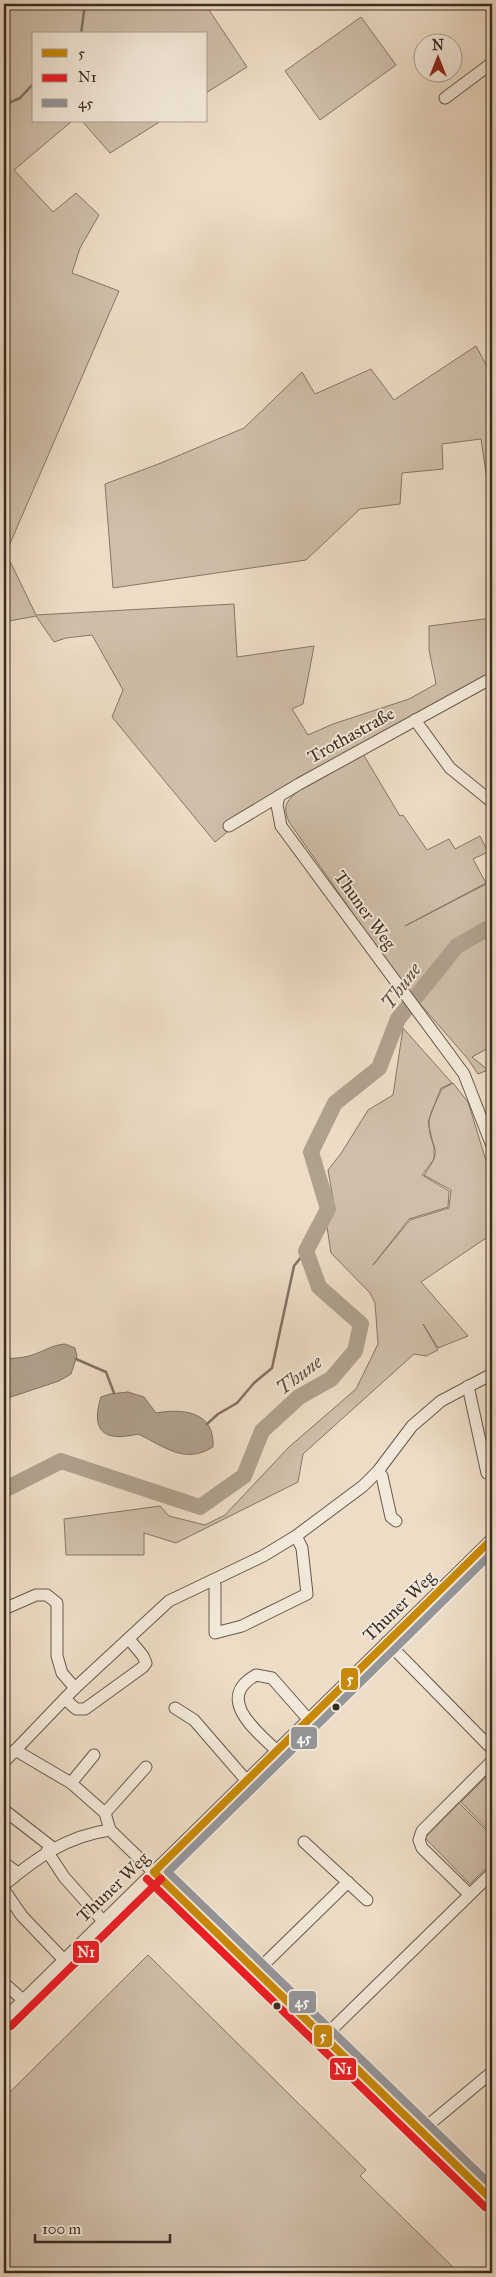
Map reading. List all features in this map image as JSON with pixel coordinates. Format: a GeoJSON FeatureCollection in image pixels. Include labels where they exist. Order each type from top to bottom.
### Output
{"type":"FeatureCollection","features":[{"type":"Feature","properties":{"kind":"street"},"geometry":{"type":"LineString","coordinates":[[445,98],[492,63]]}},
{"type":"Feature","properties":{"kind":"street","name":"Trothastraße"},"geometry":{"type":"LineString","coordinates":[[228,826],[492,678]]}},
{"type":"Feature","properties":{"kind":"street"},"geometry":{"type":"LineString","coordinates":[[415,720],[450,768],[492,802]]}},
{"type":"Feature","properties":{"kind":"street","name":"Thuner Weg"},"geometry":{"type":"LineString","coordinates":[[279,796],[277,805],[281,826],[464,1074],[492,1146]]}},
{"type":"Feature","properties":{"kind":"street"},"geometry":{"type":"LineString","coordinates":[[4,1762],[75,1688],[169,1601],[263,1556],[296,1536],[344,1501],[378,1472],[412,1426],[441,1401],[492,1374]]}},
{"type":"Feature","properties":{"kind":"street"},"geometry":{"type":"LineString","coordinates":[[468,1386],[487,1472]]}},
{"type":"Feature","properties":{"kind":"street"},"geometry":{"type":"LineString","coordinates":[[378,1472],[382,1476],[391,1517],[396,1521]]}},
{"type":"Feature","properties":{"kind":"street"},"geometry":{"type":"LineString","coordinates":[[212,1580],[215,1586],[215,1633],[242,1626],[308,1594],[302,1548],[296,1536]]}},
{"type":"Feature","properties":{"kind":"street","name":"Thuner Weg"},"geometry":{"type":"LineString","coordinates":[[4,2019],[492,1539]]}},
{"type":"Feature","properties":{"kind":"street"},"geometry":{"type":"LineString","coordinates":[[4,1609],[36,1596],[47,1594],[57,1603],[58,1656],[62,1673],[75,1688]]}},
{"type":"Feature","properties":{"kind":"street"},"geometry":{"type":"LineString","coordinates":[[65,1699],[76,1710],[84,1710],[143,1667],[146,1663],[143,1656],[129,1639]]}},
{"type":"Feature","properties":{"kind":"street"},"geometry":{"type":"LineString","coordinates":[[387,1642],[492,1749]]}},
{"type":"Feature","properties":{"kind":"street"},"geometry":{"type":"LineString","coordinates":[[276,1750],[257,1732],[243,1713],[238,1688],[244,1681],[256,1675],[272,1678],[308,1720]]}},
{"type":"Feature","properties":{"kind":"street"},"geometry":{"type":"LineString","coordinates":[[175,1708],[194,1720],[246,1780]]}},
{"type":"Feature","properties":{"kind":"street"},"geometry":{"type":"LineString","coordinates":[[15,1750],[71,1783],[105,1813],[110,1830],[492,2200]]}},
{"type":"Feature","properties":{"kind":"street"},"geometry":{"type":"LineString","coordinates":[[71,1783],[94,1755]]}},
{"type":"Feature","properties":{"kind":"street"},"geometry":{"type":"LineString","coordinates":[[469,1894],[422,1848],[419,1840],[422,1831],[492,1761]]}},
{"type":"Feature","properties":{"kind":"street"},"geometry":{"type":"LineString","coordinates":[[105,1813],[146,1767]]}},
{"type":"Feature","properties":{"kind":"street"},"geometry":{"type":"LineString","coordinates":[[4,1810],[50,1849],[64,1877],[104,1921]]}},
{"type":"Feature","properties":{"kind":"street"},"geometry":{"type":"LineString","coordinates":[[4,1885],[50,1849],[80,1836],[110,1830]]}},
{"type":"Feature","properties":{"kind":"street"},"geometry":{"type":"LineString","coordinates":[[304,1842],[367,1900]]}},
{"type":"Feature","properties":{"kind":"street"},"geometry":{"type":"LineString","coordinates":[[4,1863],[18,1873]]}},
{"type":"Feature","properties":{"kind":"street"},"geometry":{"type":"LineString","coordinates":[[323,2038],[492,1873]]}},
{"type":"Feature","properties":{"kind":"street"},"geometry":{"type":"LineString","coordinates":[[256,1972],[348,1882]]}},
{"type":"Feature","properties":{"kind":"street"},"geometry":{"type":"LineString","coordinates":[[4,1890],[22,1916],[64,1960]]}},
{"type":"Feature","properties":{"kind":"street"},"geometry":{"type":"LineString","coordinates":[[4,1983],[23,2000]]}},
{"type":"Feature","properties":{"kind":"street"},"geometry":{"type":"LineString","coordinates":[[420,2132],[492,2072]]}},
{"type":"Feature","properties":{"kind":"shaded area"},"geometry":{"type":"Polygon","coordinates":[[[4,4],[205,4],[247,67],[208,92],[208,32],[32,32],[32,122],[71,122],[14,170],[53,212],[76,193],[99,215],[80,248],[72,273],[119,291],[6,553],[36,615],[234,604],[237,657],[314,646],[303,704],[292,709],[308,735],[333,724],[409,699],[436,684],[429,650],[429,626],[492,618],[492,672],[284,786],[215,842],[112,717],[123,690],[92,635],[66,638],[54,642],[36,616],[4,622],[4,4]]]}},
{"type":"Feature","properties":{"kind":"shaded area"},"geometry":{"type":"Polygon","coordinates":[[[361,17],[396,65],[320,120],[285,71],[361,17]]]}},
{"type":"Feature","properties":{"kind":"shaded area"},"geometry":{"type":"Polygon","coordinates":[[[83,122],[159,122],[110,153],[83,122]]]}},
{"type":"Feature","properties":{"kind":"shaded area"},"geometry":{"type":"Polygon","coordinates":[[[476,346],[492,376],[492,501],[490,500],[481,439],[442,444],[443,469],[402,473],[400,504],[360,509],[306,560],[113,588],[105,484],[244,428],[302,372],[315,394],[371,369],[394,400],[476,346]]]}},
{"type":"Feature","properties":{"kind":"shaded area"},"geometry":{"type":"Polygon","coordinates":[[[363,754],[400,816],[403,815],[427,850],[449,839],[455,849],[480,836],[488,852],[473,859],[486,883],[405,926],[492,881],[492,1046],[472,1057],[488,1070],[478,1074],[468,1059],[401,982],[288,820],[286,806],[297,792],[320,777],[363,754]]]}},
{"type":"Feature","properties":{"kind":"shaded area"},"geometry":{"type":"Polygon","coordinates":[[[403,1028],[452,1083],[441,1088],[435,1103],[442,1089],[453,1083],[468,1102],[492,1180],[492,1234],[421,1282],[468,1336],[438,1348],[423,1324],[438,1350],[426,1356],[414,1354],[303,1454],[298,1482],[176,1543],[144,1533],[144,1555],[66,1555],[64,1519],[160,1506],[169,1516],[205,1525],[225,1515],[289,1447],[356,1389],[378,1344],[375,1303],[370,1293],[331,1253],[327,1227],[334,1205],[328,1170],[342,1152],[368,1110],[393,1095],[403,1028]],[[433,1160],[422,1175],[449,1191],[448,1207],[409,1219],[373,1265],[410,1220],[449,1208],[451,1190],[424,1175],[433,1160]]]}},
{"type":"Feature","properties":{"kind":"shaded area"},"geometry":{"type":"Polygon","coordinates":[[[65,1344],[75,1348],[77,1356],[71,1374],[59,1381],[8,1398],[4,1404],[4,1359],[20,1358],[65,1344]]]}},
{"type":"Feature","properties":{"kind":"shaded area"},"geometry":{"type":"Polygon","coordinates":[[[128,1392],[144,1397],[156,1413],[177,1411],[196,1415],[209,1426],[213,1447],[203,1452],[183,1454],[174,1452],[138,1434],[117,1437],[103,1432],[99,1426],[98,1419],[101,1397],[128,1392]]]}},
{"type":"Feature","properties":{"kind":"shaded area"},"geometry":{"type":"Polygon","coordinates":[[[492,1771],[492,1834],[461,1802],[492,1771]]]}},
{"type":"Feature","properties":{"kind":"shaded area"},"geometry":{"type":"Polygon","coordinates":[[[459,1803],[492,1836],[492,1862],[470,1884],[425,1838],[459,1803]]]}},
{"type":"Feature","properties":{"kind":"shaded area"},"geometry":{"type":"Polygon","coordinates":[[[148,1955],[366,2170],[360,2176],[459,2273],[4,2273],[4,2098],[148,1955]]]}},
{"type":"Feature","properties":{"kind":"waterway"},"geometry":{"type":"LineString","coordinates":[[81,32],[85,4]]}},
{"type":"Feature","properties":{"kind":"waterway"},"geometry":{"type":"LineString","coordinates":[[4,105],[20,98],[32,85]]}},
{"type":"Feature","properties":{"kind":"waterway","name":"Thune"},"geometry":{"type":"LineString","coordinates":[[4,1490],[61,1461],[200,1507],[244,1476],[262,1431],[299,1397],[331,1379],[355,1351],[361,1324],[319,1287],[306,1251],[328,1209],[311,1152],[335,1103],[379,1068],[398,1019],[457,946],[492,926]]}},
{"type":"Feature","properties":{"kind":"waterway"},"geometry":{"type":"LineString","coordinates":[[207,1424],[218,1414],[237,1403],[254,1383],[272,1368],[294,1266],[306,1251]]}},
{"type":"Feature","properties":{"kind":"waterway"},"geometry":{"type":"LineString","coordinates":[[76,1359],[106,1372],[114,1393]]}},
{"type":"Feature","properties":{"kind":"transit line","name":"5"},"geometry":{"type":"LineString","coordinates":[[154,1872],[492,1539]]}},
{"type":"Feature","properties":{"kind":"transit line","name":"45"},"geometry":{"type":"LineString","coordinates":[[492,1553],[168,1872],[492,2186]]}},
{"type":"Feature","properties":{"kind":"transit line","name":"5"},"geometry":{"type":"LineString","coordinates":[[154,1872],[492,2200]]}},
{"type":"Feature","properties":{"kind":"transit line","name":"N1"},"geometry":{"type":"LineString","coordinates":[[147,1879],[485,2207]]}},
{"type":"Feature","properties":{"kind":"transit line","name":"N1"},"geometry":{"type":"LineString","coordinates":[[11,2026],[161,1879]]}}]}
